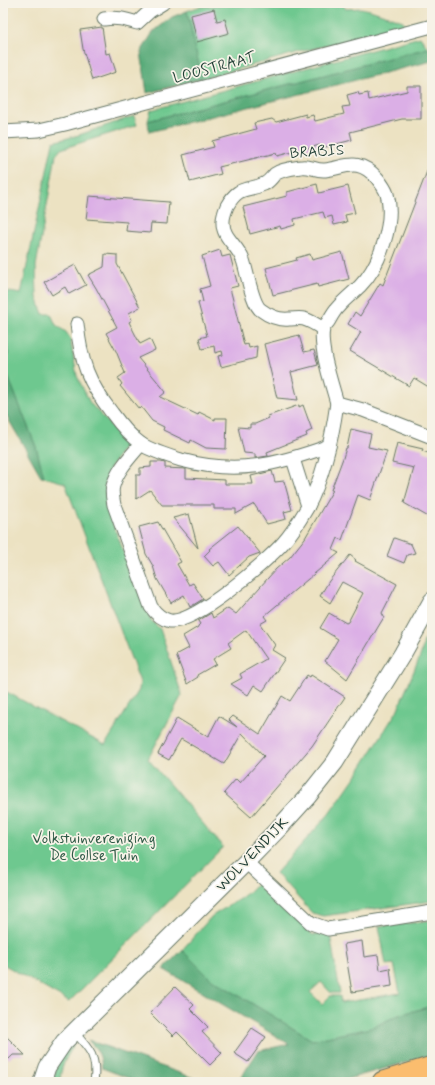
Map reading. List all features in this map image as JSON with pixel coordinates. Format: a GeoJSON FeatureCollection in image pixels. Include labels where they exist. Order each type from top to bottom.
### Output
{"type":"FeatureCollection","features":[{"type":"Feature","properties":{"kind":"main road"},"geometry":{"type":"LineString","coordinates":[[383,1082],[432,1067]]}},
{"type":"Feature","properties":{"kind":"street"},"geometry":{"type":"LineString","coordinates":[[104,19],[124,19],[137,24],[150,11],[163,3]]}},
{"type":"Feature","properties":{"kind":"street","name":"LOOSTRAAT"},"geometry":{"type":"LineString","coordinates":[[3,132],[39,130],[64,124],[432,26]]}},
{"type":"Feature","properties":{"kind":"street","name":"BRABIS"},"geometry":{"type":"LineString","coordinates":[[344,165],[356,165],[366,168],[373,174],[381,183],[386,192],[389,205],[387,234],[371,271],[362,285],[338,307],[323,329],[313,322],[303,319],[285,320],[271,316],[259,309],[253,297],[242,256],[226,236],[223,227],[223,218],[232,198],[236,193],[245,188],[263,184],[282,170],[303,166],[324,170],[344,165]]}},
{"type":"Feature","properties":{"kind":"street"},"geometry":{"type":"LineString","coordinates":[[78,324],[80,349],[89,380],[116,418],[141,444],[174,458],[196,464],[238,468],[292,459],[329,446]]}},
{"type":"Feature","properties":{"kind":"street"},"geometry":{"type":"LineString","coordinates":[[141,444],[117,475],[113,486],[113,499],[117,518],[151,607],[163,619],[171,621],[182,620],[230,591],[272,555],[296,527],[308,506],[324,466],[337,403],[326,367],[323,329]]}},
{"type":"Feature","properties":{"kind":"street"},"geometry":{"type":"LineString","coordinates":[[337,403],[363,410],[432,437]]}},
{"type":"Feature","properties":{"kind":"street"},"geometry":{"type":"LineString","coordinates":[[292,459],[308,506]]}},
{"type":"Feature","properties":{"kind":"street","name":"WOLVENDIJK"},"geometry":{"type":"LineString","coordinates":[[42,1082],[47,1067],[54,1055],[74,1032],[246,862],[298,806],[335,762],[403,653],[432,601]]}},
{"type":"Feature","properties":{"kind":"street"},"geometry":{"type":"LineString","coordinates":[[246,862],[311,924],[328,928],[432,912]]}},
{"type":"Feature","properties":{"kind":"lane"},"geometry":{"type":"LineString","coordinates":[[74,1032],[91,1051],[96,1072],[94,1082]]}},
{"type":"Feature","properties":{"kind":"green space"},"geometry":{"type":"Polygon","coordinates":[[[341,3],[346,9],[361,8],[403,21],[408,27],[303,51],[202,79],[187,11],[198,7],[231,4],[341,3]]]}},
{"type":"Feature","properties":{"kind":"green space"},"geometry":{"type":"Polygon","coordinates":[[[187,11],[202,79],[147,93],[141,52],[153,32],[172,17],[187,11]]]}},
{"type":"Feature","properties":{"kind":"green space"},"geometry":{"type":"Polygon","coordinates":[[[420,37],[428,48],[148,121],[151,110],[420,37]]]}},
{"type":"Feature","properties":{"kind":"green space"},"geometry":{"type":"Polygon","coordinates":[[[428,48],[432,53],[432,61],[149,132],[148,121],[428,48]]]}},
{"type":"Feature","properties":{"kind":"green space","name":"Volkstuinvereniging De Collse Tuin"},"geometry":{"type":"Polygon","coordinates":[[[134,116],[137,125],[61,149],[56,155],[36,266],[37,297],[43,314],[51,314],[56,325],[66,332],[70,338],[77,376],[90,403],[123,439],[125,445],[109,470],[105,482],[106,500],[111,519],[143,602],[151,620],[160,629],[182,695],[148,759],[223,847],[69,1002],[3,964],[3,690],[105,745],[139,690],[140,682],[65,483],[44,477],[36,447],[5,369],[8,353],[3,336],[3,291],[21,294],[53,142],[79,135],[134,116]]]}},
{"type":"Feature","properties":{"kind":"green space"},"geometry":{"type":"Polygon","coordinates":[[[4,335],[8,353],[5,369],[36,447],[44,477],[41,476],[3,410],[4,335]]]}},
{"type":"Feature","properties":{"kind":"green space"},"geometry":{"type":"Polygon","coordinates":[[[432,627],[432,901],[323,916],[312,913],[276,873],[329,814],[357,774],[397,711],[421,654],[424,641],[432,627]]]}},
{"type":"Feature","properties":{"kind":"green space"},"geometry":{"type":"Polygon","coordinates":[[[258,884],[279,903],[289,909],[313,935],[330,934],[340,993],[331,993],[321,982],[310,992],[322,1004],[330,996],[340,996],[341,1003],[400,993],[394,964],[386,965],[379,926],[432,921],[432,1006],[399,1015],[371,1028],[312,1040],[210,978],[182,950],[212,916],[241,898],[258,884]]]}},
{"type":"Feature","properties":{"kind":"green space"},"geometry":{"type":"Polygon","coordinates":[[[182,950],[210,978],[312,1040],[371,1028],[399,1015],[432,1006],[432,1055],[337,1082],[238,1082],[258,1051],[289,1044],[163,969],[182,950]]]}},
{"type":"Feature","properties":{"kind":"green space"},"geometry":{"type":"Polygon","coordinates":[[[88,1040],[205,1082],[139,1082],[102,1068],[101,1059],[98,1052],[88,1040]]]}},
{"type":"Feature","properties":{"kind":"green space"},"geometry":{"type":"Polygon","coordinates":[[[72,1045],[73,1047],[62,1068],[60,1082],[52,1082],[59,1060],[72,1045]]]}},
{"type":"Feature","properties":{"kind":"building"},"geometry":{"type":"Polygon","coordinates":[[[214,9],[217,21],[225,19],[229,33],[197,42],[191,15],[214,9]]]}},
{"type":"Feature","properties":{"kind":"building"},"geometry":{"type":"Polygon","coordinates":[[[102,27],[106,54],[110,53],[116,72],[92,80],[83,49],[80,30],[102,27]]]}},
{"type":"Feature","properties":{"kind":"building"},"geometry":{"type":"Polygon","coordinates":[[[407,86],[421,86],[421,119],[402,119],[350,132],[352,140],[321,148],[320,145],[277,156],[276,153],[219,167],[221,174],[190,182],[183,155],[214,147],[212,141],[256,129],[254,123],[272,119],[276,122],[306,114],[306,117],[313,115],[315,121],[344,114],[342,107],[350,106],[347,95],[358,92],[359,95],[368,93],[369,100],[407,91],[407,86]]]}},
{"type":"Feature","properties":{"kind":"building"},"geometry":{"type":"Polygon","coordinates":[[[431,161],[432,389],[414,378],[409,386],[350,351],[361,332],[348,324],[355,312],[360,316],[380,283],[383,285],[431,161]]]}},
{"type":"Feature","properties":{"kind":"building"},"geometry":{"type":"Polygon","coordinates":[[[317,184],[319,193],[348,186],[355,213],[345,215],[347,222],[334,225],[332,216],[325,218],[323,212],[294,219],[295,225],[281,229],[280,226],[250,234],[243,207],[287,196],[287,192],[317,184]]]}},
{"type":"Feature","properties":{"kind":"building"},"geometry":{"type":"Polygon","coordinates":[[[89,196],[169,202],[167,224],[151,223],[150,233],[126,231],[127,222],[86,219],[89,196]]]}},
{"type":"Feature","properties":{"kind":"building"},"geometry":{"type":"Polygon","coordinates":[[[220,250],[222,257],[230,255],[238,286],[230,288],[244,345],[248,344],[249,348],[257,346],[256,358],[221,367],[218,356],[223,355],[222,351],[215,353],[214,346],[202,349],[199,338],[207,336],[198,303],[203,302],[200,289],[210,286],[202,256],[220,250]]]}},
{"type":"Feature","properties":{"kind":"building"},"geometry":{"type":"Polygon","coordinates":[[[342,252],[349,279],[318,287],[317,284],[273,295],[266,268],[297,260],[296,258],[310,254],[312,260],[342,252]]]}},
{"type":"Feature","properties":{"kind":"building"},"geometry":{"type":"Polygon","coordinates":[[[105,254],[117,255],[117,264],[140,307],[129,313],[132,320],[129,322],[140,344],[150,339],[155,350],[138,358],[166,392],[160,397],[198,415],[199,412],[215,420],[215,418],[227,418],[226,449],[206,448],[191,440],[190,443],[163,430],[164,427],[152,421],[141,407],[139,409],[120,386],[122,384],[118,378],[125,373],[116,351],[106,333],[117,327],[88,275],[104,267],[105,254]]]}},
{"type":"Feature","properties":{"kind":"building"},"geometry":{"type":"Polygon","coordinates":[[[75,265],[86,285],[69,294],[65,287],[52,295],[44,282],[75,265]]]}},
{"type":"Feature","properties":{"kind":"building"},"geometry":{"type":"Polygon","coordinates":[[[299,335],[304,352],[314,350],[318,365],[291,372],[298,400],[277,398],[264,344],[299,335]]]}},
{"type":"Feature","properties":{"kind":"building"},"geometry":{"type":"Polygon","coordinates":[[[299,405],[299,407],[303,405],[312,430],[306,433],[307,436],[267,452],[268,456],[255,458],[255,454],[244,453],[238,427],[250,428],[250,424],[255,424],[269,418],[268,416],[299,405]]]}},
{"type":"Feature","properties":{"kind":"building"},"geometry":{"type":"Polygon","coordinates":[[[351,429],[371,434],[368,447],[387,451],[370,500],[358,495],[342,540],[338,538],[333,550],[339,553],[264,616],[267,620],[260,624],[275,645],[272,650],[285,658],[263,691],[254,685],[248,695],[231,684],[242,678],[240,674],[266,659],[246,630],[228,643],[231,648],[213,659],[216,664],[197,675],[198,677],[187,684],[176,655],[189,648],[183,636],[198,627],[200,624],[198,621],[211,613],[213,618],[228,608],[236,614],[276,569],[290,557],[305,538],[333,490],[331,490],[347,448],[351,429]]]}},
{"type":"Feature","properties":{"kind":"building"},"geometry":{"type":"Polygon","coordinates":[[[397,443],[423,449],[422,451],[432,454],[432,519],[404,503],[414,468],[392,463],[397,443]]]}},
{"type":"Feature","properties":{"kind":"building"},"geometry":{"type":"Polygon","coordinates":[[[151,462],[165,463],[165,468],[186,469],[186,478],[225,480],[225,484],[253,484],[251,476],[272,471],[275,482],[284,481],[292,510],[284,512],[286,519],[267,524],[254,504],[236,514],[236,509],[214,509],[214,505],[162,505],[150,490],[136,499],[136,475],[140,475],[140,468],[151,467],[151,462]]]}},
{"type":"Feature","properties":{"kind":"building"},"geometry":{"type":"Polygon","coordinates":[[[189,514],[198,548],[173,518],[189,514]]]}},
{"type":"Feature","properties":{"kind":"building"},"geometry":{"type":"Polygon","coordinates":[[[158,522],[181,562],[177,564],[189,585],[193,583],[203,599],[190,607],[184,595],[171,603],[157,579],[153,566],[146,554],[139,527],[158,522]]]}},
{"type":"Feature","properties":{"kind":"building"},"geometry":{"type":"Polygon","coordinates":[[[238,526],[260,553],[249,557],[229,575],[219,562],[213,566],[204,556],[210,550],[209,549],[238,526]]]}},
{"type":"Feature","properties":{"kind":"building"},"geometry":{"type":"Polygon","coordinates":[[[394,538],[411,544],[415,553],[407,555],[404,563],[387,556],[394,538]]]}},
{"type":"Feature","properties":{"kind":"building"},"geometry":{"type":"Polygon","coordinates":[[[350,555],[356,560],[355,561],[397,584],[382,613],[384,617],[347,679],[325,661],[338,639],[320,628],[329,613],[346,623],[348,622],[363,593],[342,582],[330,603],[320,596],[329,581],[350,555]]]}},
{"type":"Feature","properties":{"kind":"building"},"geometry":{"type":"Polygon","coordinates":[[[307,675],[310,677],[311,675],[345,697],[312,746],[251,817],[224,793],[236,779],[240,783],[264,756],[242,733],[224,764],[181,739],[169,760],[158,754],[177,718],[208,737],[219,716],[237,727],[229,720],[233,716],[260,734],[282,696],[290,701],[307,675]]]}},
{"type":"Feature","properties":{"kind":"building"},"geometry":{"type":"Polygon","coordinates":[[[362,941],[364,957],[378,955],[380,970],[390,968],[392,986],[352,992],[344,944],[362,941]]]}},
{"type":"Feature","properties":{"kind":"building"},"geometry":{"type":"Polygon","coordinates":[[[175,987],[194,1005],[190,1009],[208,1027],[202,1032],[222,1053],[210,1065],[177,1032],[173,1036],[150,1013],[175,987]]]}},
{"type":"Feature","properties":{"kind":"building"},"geometry":{"type":"Polygon","coordinates":[[[252,1028],[266,1037],[248,1062],[234,1053],[252,1028]]]}},
{"type":"Feature","properties":{"kind":"building"},"geometry":{"type":"Polygon","coordinates":[[[3,1033],[25,1055],[13,1055],[9,1059],[3,1053],[3,1033]]]}}]}
